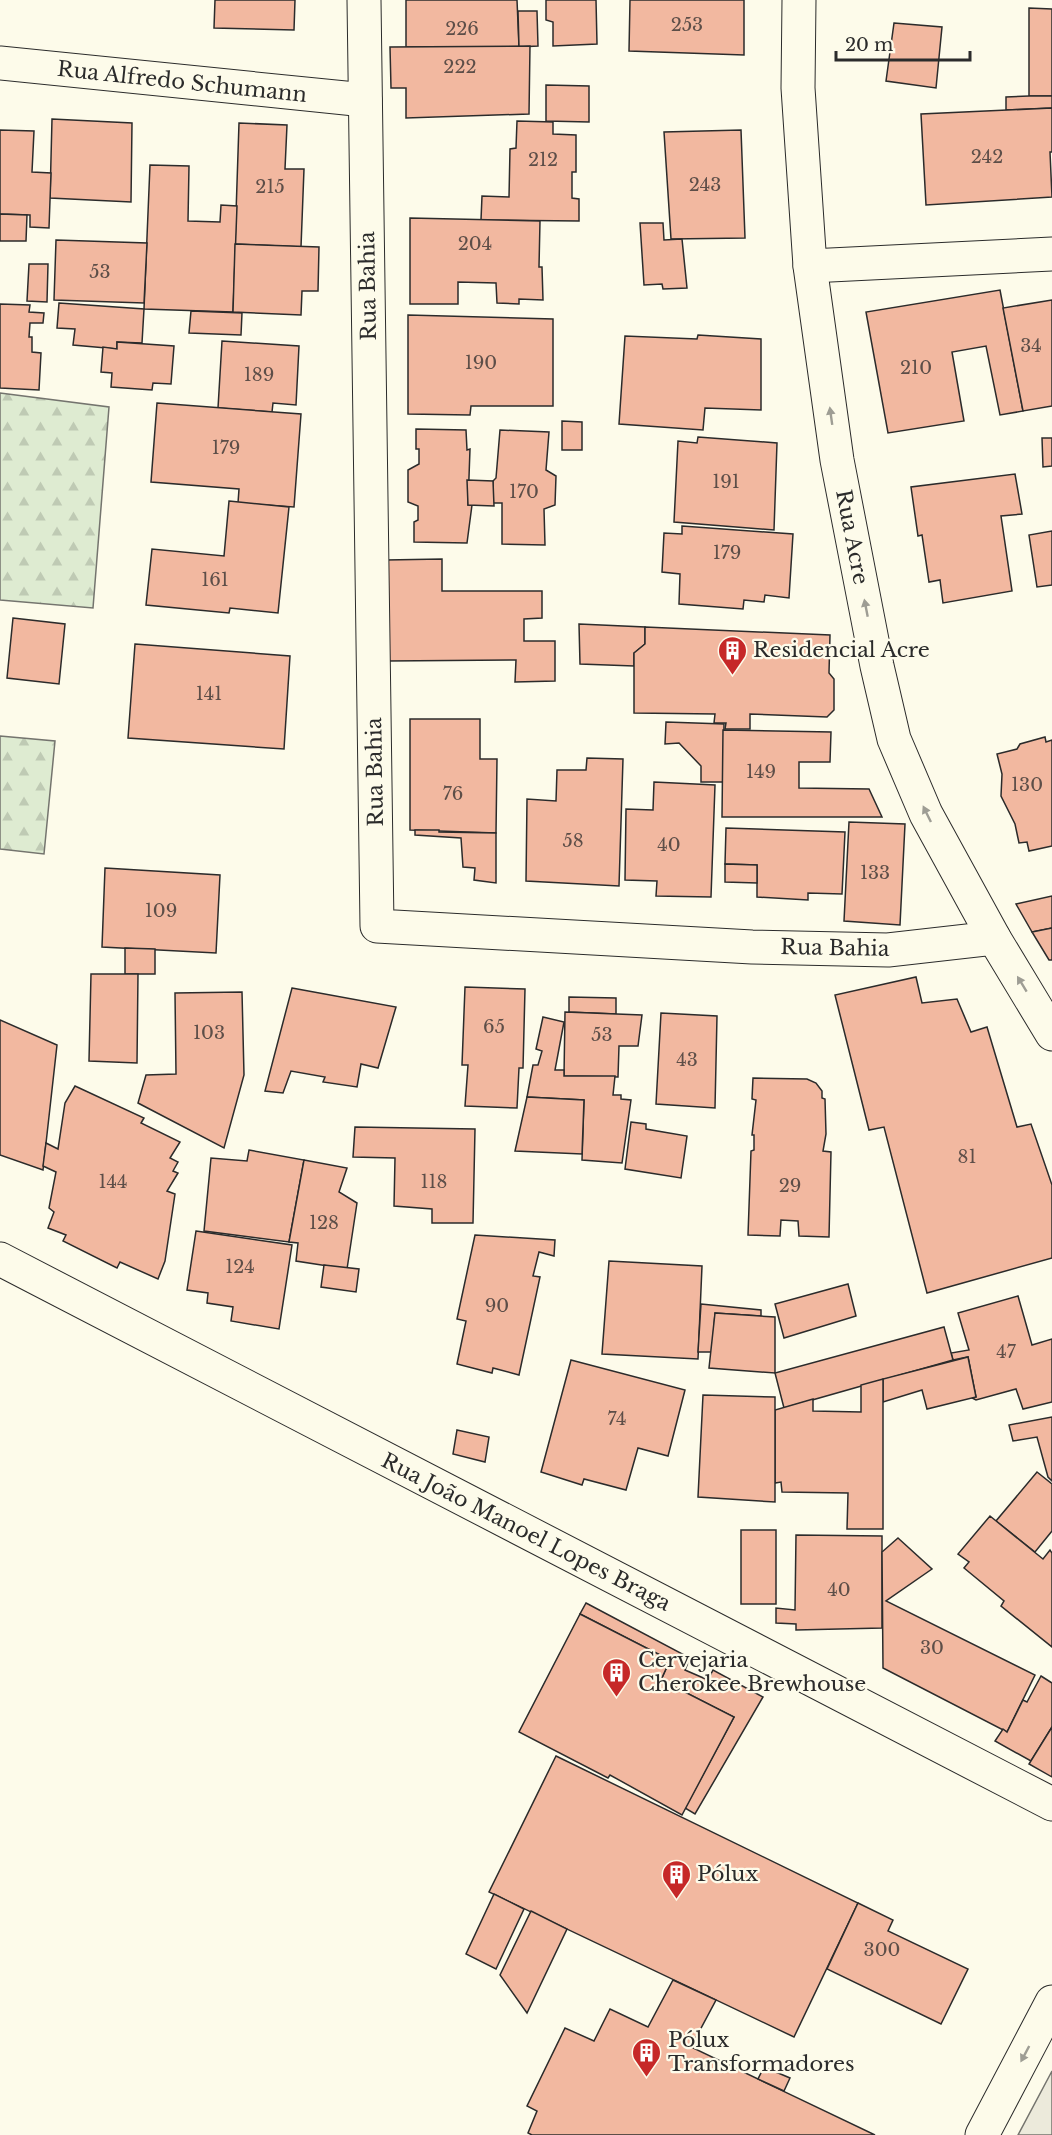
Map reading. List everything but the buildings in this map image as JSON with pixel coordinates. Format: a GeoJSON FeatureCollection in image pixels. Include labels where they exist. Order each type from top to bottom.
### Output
{"type":"FeatureCollection","features":[{"type":"Feature","properties":{"kind":"street","name":"Rua Bahia"},"geometry":{"type":"LineString","coordinates":[[364,0],[377,926],[752,947],[888,950],[994,938]]}},
{"type":"Feature","properties":{"kind":"street","name":"Rua Acre"},"geometry":{"type":"LineString","coordinates":[[799,0],[798,88],[810,266],[837,459],[877,666],[894,739],[926,814],[994,938],[1052,1034]]}},
{"type":"Feature","properties":{"kind":"street","name":"Rua Alfredo Schumann"},"geometry":{"type":"LineString","coordinates":[[0,63],[365,100]]}},
{"type":"Feature","properties":{"kind":"street"},"geometry":{"type":"LineString","coordinates":[[810,266],[1052,254]]}},
{"type":"Feature","properties":{"kind":"street","name":"Rua João Manoel Lopes Braga"},"geometry":{"type":"LineString","coordinates":[[0,1259],[1052,1804]]}},
{"type":"Feature","properties":{"kind":"street"},"geometry":{"type":"LineString","coordinates":[[982,2135],[1052,2002]]}},
{"type":"Feature","properties":{"kind":"green space"},"geometry":{"type":"Polygon","coordinates":[[[0,393],[109,407],[93,608],[0,600],[0,393]]]}},
{"type":"Feature","properties":{"kind":"green space"},"geometry":{"type":"Polygon","coordinates":[[[0,736],[55,741],[44,854],[0,849],[0,736]]]}},
{"type":"Feature","properties":{"kind":"shaded area"},"geometry":{"type":"Polygon","coordinates":[[[1052,2071],[1052,2135],[1018,2135],[1052,2071]]]}},
{"type":"Feature","properties":{"kind":"place","name":"Residencial Acre"},"geometry":{"type":"Point","coordinates":[732,676]}},
{"type":"Feature","properties":{"kind":"place","name":"Cervejaria Cherokee Brewhouse"},"geometry":{"type":"Point","coordinates":[617,1698]}},
{"type":"Feature","properties":{"kind":"place","name":"Pólux"},"geometry":{"type":"Point","coordinates":[676,1900]}},
{"type":"Feature","properties":{"kind":"place","name":"Pólux Transformadores"},"geometry":{"type":"Point","coordinates":[647,2078]}}]}
